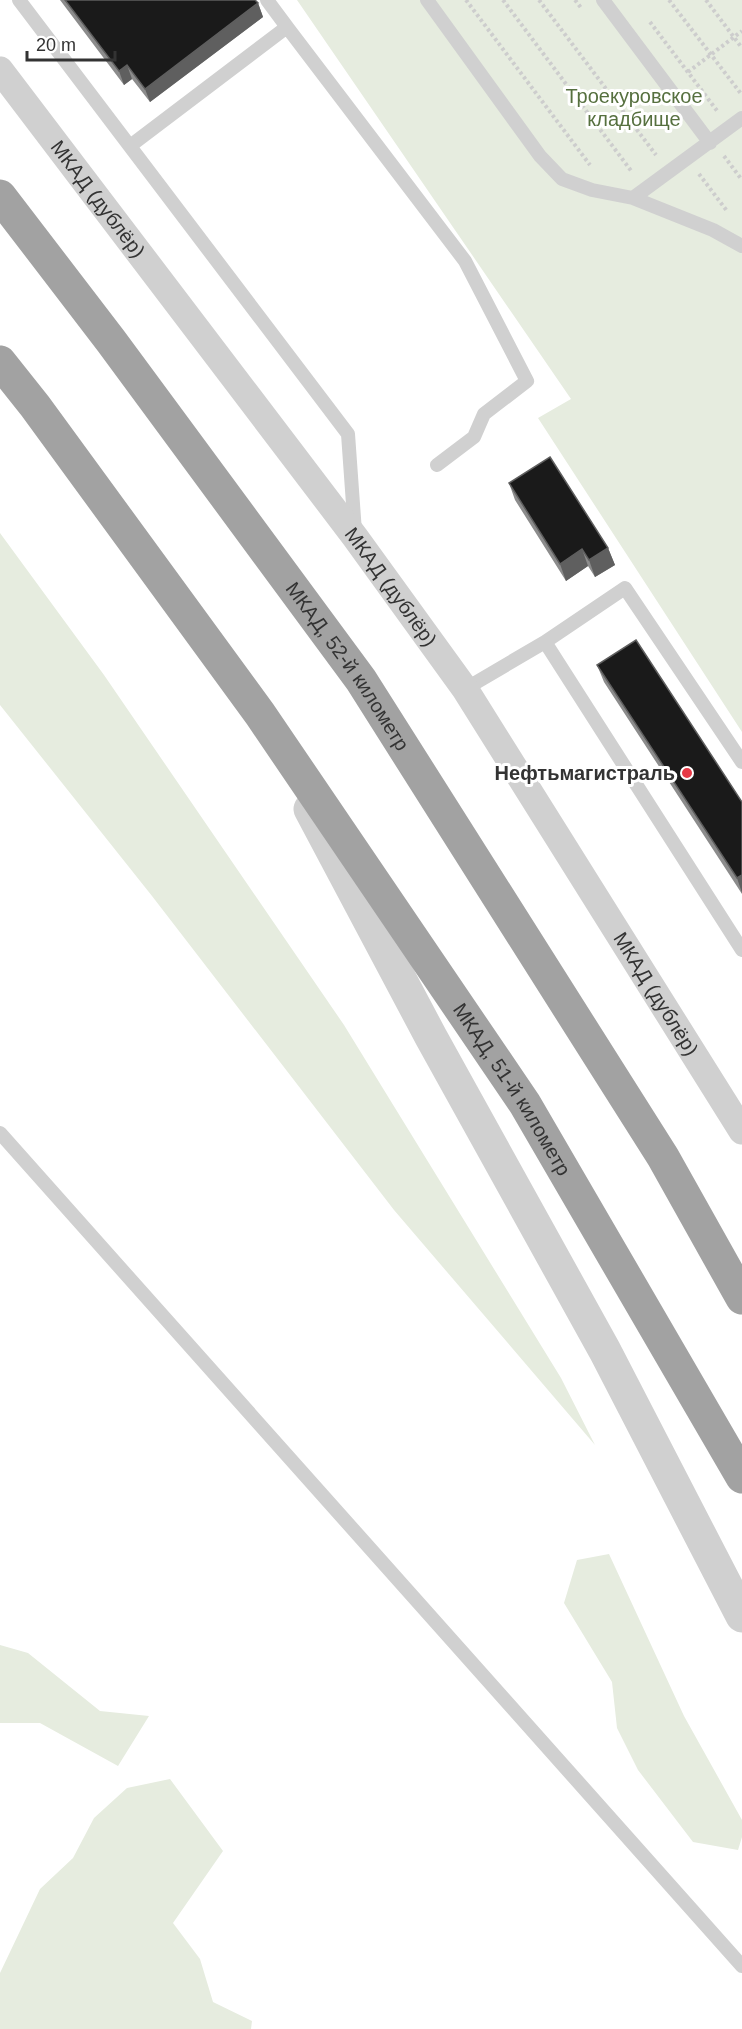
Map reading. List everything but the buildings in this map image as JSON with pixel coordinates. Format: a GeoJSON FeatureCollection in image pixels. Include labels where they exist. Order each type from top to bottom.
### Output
{"type":"FeatureCollection","features":[{"type":"Feature","properties":{"kind":"highway","name":"МКАД, 52-й километр"},"geometry":{"type":"LineString","coordinates":[[0,196],[111,341],[361,680],[663,1157],[742,1298]]}},
{"type":"Feature","properties":{"kind":"highway"},"geometry":{"type":"LineString","coordinates":[[0,362],[35,406],[260,714]]}},
{"type":"Feature","properties":{"kind":"highway","name":"МКАД, 51-й километр"},"geometry":{"type":"LineString","coordinates":[[260,714],[525,1104],[742,1477]]}},
{"type":"Feature","properties":{"kind":"street","name":"МКАД (дублёр)"},"geometry":{"type":"LineString","coordinates":[[0,70],[355,537],[465,689],[738,1116]]}},
{"type":"Feature","properties":{"kind":"street"},"geometry":{"type":"LineString","coordinates":[[260,714],[431,1037],[605,1351],[742,1616]]}},
{"type":"Feature","properties":{"kind":"lane"},"geometry":{"type":"LineString","coordinates":[[19,0],[348,434],[355,537]]}},
{"type":"Feature","properties":{"kind":"lane"},"geometry":{"type":"LineString","coordinates":[[267,0],[465,261],[527,381],[484,414],[474,437],[437,465]]}},
{"type":"Feature","properties":{"kind":"lane"},"geometry":{"type":"LineString","coordinates":[[427,0],[540,156],[562,179],[612,195],[633,198],[713,230],[742,246]]}},
{"type":"Feature","properties":{"kind":"lane"},"geometry":{"type":"LineString","coordinates":[[603,0],[711,142]]}},
{"type":"Feature","properties":{"kind":"lane"},"geometry":{"type":"LineString","coordinates":[[130,146],[287,27]]}},
{"type":"Feature","properties":{"kind":"lane"},"geometry":{"type":"LineString","coordinates":[[633,198],[742,118]]}},
{"type":"Feature","properties":{"kind":"lane"},"geometry":{"type":"LineString","coordinates":[[465,689],[545,642],[625,588],[742,762]]}},
{"type":"Feature","properties":{"kind":"lane"},"geometry":{"type":"LineString","coordinates":[[545,642],[742,950]]}},
{"type":"Feature","properties":{"kind":"lane"},"geometry":{"type":"LineString","coordinates":[[0,1133],[742,1966]]}},
{"type":"Feature","properties":{"kind":"path"},"geometry":{"type":"LineString","coordinates":[[466,0],[612,195]]}},
{"type":"Feature","properties":{"kind":"path"},"geometry":{"type":"LineString","coordinates":[[502,0],[645,189]]}},
{"type":"Feature","properties":{"kind":"path"},"geometry":{"type":"LineString","coordinates":[[539,0],[669,172]]}},
{"type":"Feature","properties":{"kind":"path"},"geometry":{"type":"LineString","coordinates":[[669,0],[742,96]]}},
{"type":"Feature","properties":{"kind":"path"},"geometry":{"type":"LineString","coordinates":[[705,0],[742,48]]}},
{"type":"Feature","properties":{"kind":"path"},"geometry":{"type":"LineString","coordinates":[[647,18],[730,128]]}},
{"type":"Feature","properties":{"kind":"path"},"geometry":{"type":"LineString","coordinates":[[668,87],[742,31]]}},
{"type":"Feature","properties":{"kind":"path"},"geometry":{"type":"LineString","coordinates":[[711,142],[742,180]]}},
{"type":"Feature","properties":{"kind":"path"},"geometry":{"type":"LineString","coordinates":[[688,158],[729,214]]}},
{"type":"Feature","properties":{"kind":"green space","name":"Троекуровское кладбище"},"geometry":{"type":"Polygon","coordinates":[[[297,0],[742,0],[742,732],[538,418],[571,399],[297,0]]]}},
{"type":"Feature","properties":{"kind":"green space"},"geometry":{"type":"Polygon","coordinates":[[[0,533],[104,675],[344,1025],[561,1378],[595,1445],[394,1210],[152,896],[0,705],[0,533]]]}},
{"type":"Feature","properties":{"kind":"green space"},"geometry":{"type":"Polygon","coordinates":[[[609,1554],[684,1716],[742,1820],[742,1837],[738,1850],[693,1842],[638,1770],[617,1728],[612,1682],[564,1603],[577,1560],[609,1554]]]}},
{"type":"Feature","properties":{"kind":"green space"},"geometry":{"type":"Polygon","coordinates":[[[0,1645],[28,1653],[100,1711],[149,1716],[118,1766],[40,1723],[0,1723],[0,1645]]]}},
{"type":"Feature","properties":{"kind":"green space"},"geometry":{"type":"Polygon","coordinates":[[[170,1779],[223,1851],[173,1923],[200,1959],[213,2002],[252,2021],[251,2029],[0,2029],[0,1973],[40,1889],[73,1858],[94,1818],[127,1788],[170,1779]]]}},
{"type":"Feature","properties":{"kind":"place","name":"Нефтьмагистраль"},"geometry":{"type":"Point","coordinates":[687,773]}}]}
